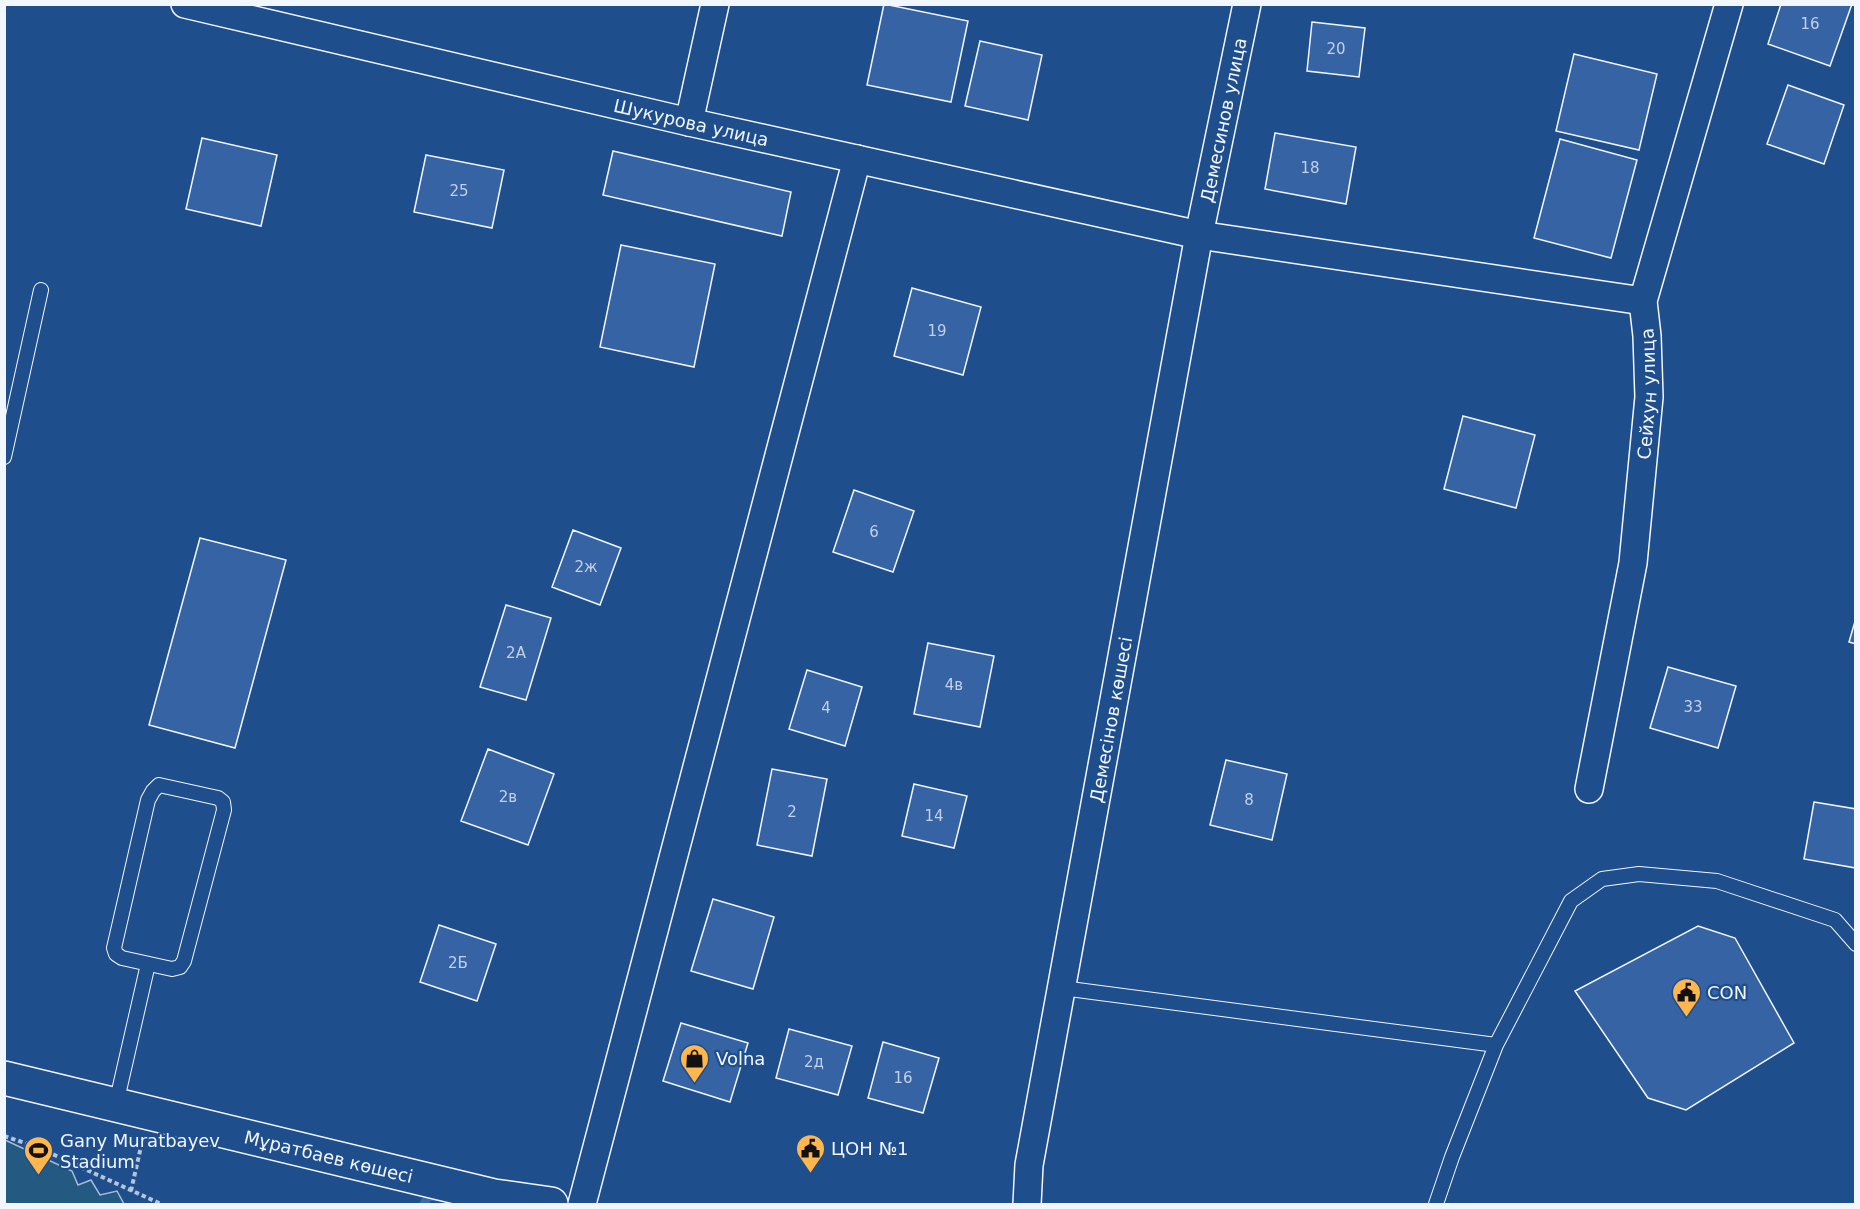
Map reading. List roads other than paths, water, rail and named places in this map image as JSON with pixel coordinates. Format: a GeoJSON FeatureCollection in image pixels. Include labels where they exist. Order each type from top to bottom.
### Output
{"type":"FeatureCollection","features":[{"type":"Feature","properties":{"kind":"street","name":"Шукурова улица"},"geometry":{"type":"LineString","coordinates":[[185,4],[689,122],[1199,235],[1643,301]]}},
{"type":"Feature","properties":{"kind":"street"},"geometry":{"type":"LineString","coordinates":[[689,122],[715,4]]}},
{"type":"Feature","properties":{"kind":"street","name":"Демесинов улица"},"geometry":{"type":"LineString","coordinates":[[1199,235],[1247,4]]}},
{"type":"Feature","properties":{"kind":"street","name":"Сейхун улица"},"geometry":{"type":"LineString","coordinates":[[1589,789],[1634,563],[1649,397],[1647,336],[1643,301],[1729,4]]}},
{"type":"Feature","properties":{"kind":"street"},"geometry":{"type":"LineString","coordinates":[[582,1204],[857,159]]}},
{"type":"Feature","properties":{"kind":"street","name":"Демесінов көшесі"},"geometry":{"type":"LineString","coordinates":[[1027,1204],[1029,1165],[1199,235]]}},
{"type":"Feature","properties":{"kind":"street","name":"Мұратбаев көшесі"},"geometry":{"type":"LineString","coordinates":[[4,1078],[148,1112],[491,1200],[551,1204]]}},
{"type":"Feature","properties":{"kind":"lane"},"geometry":{"type":"LineString","coordinates":[[4,457],[41,290]]}},
{"type":"Feature","properties":{"kind":"lane"},"geometry":{"type":"LineString","coordinates":[[159,784],[218,798],[223,802],[224,810],[184,962],[180,967],[172,969],[148,964],[122,958],[116,954],[114,948],[148,800],[159,784]]}},
{"type":"Feature","properties":{"kind":"lane"},"geometry":{"type":"LineString","coordinates":[[1436,1204],[1496,1046],[1571,901],[1602,879],[1639,874],[1717,881],[1835,920],[1856,944]]}},
{"type":"Feature","properties":{"kind":"lane"},"geometry":{"type":"LineString","coordinates":[[116,1104],[148,964]]}},
{"type":"Feature","properties":{"kind":"lane"},"geometry":{"type":"LineString","coordinates":[[1062,988],[1496,1046]]}},
{"type":"Feature","properties":{"kind":"waterway"},"geometry":{"type":"LineString","coordinates":[[424,1204],[428,1196],[437,1197]]}},
{"type":"Feature","properties":{"kind":"place","name":"CON"},"geometry":{"type":"Point","coordinates":[1686,1018]}},
{"type":"Feature","properties":{"kind":"place","name":"Volna"},"geometry":{"type":"Point","coordinates":[695,1084]}},
{"type":"Feature","properties":{"kind":"place","name":"ЦОН №1"},"geometry":{"type":"Point","coordinates":[810,1174]}},
{"type":"Feature","properties":{"kind":"place","name":"Gany Muratbayev Stadium"},"geometry":{"type":"Point","coordinates":[39,1176]}}]}
